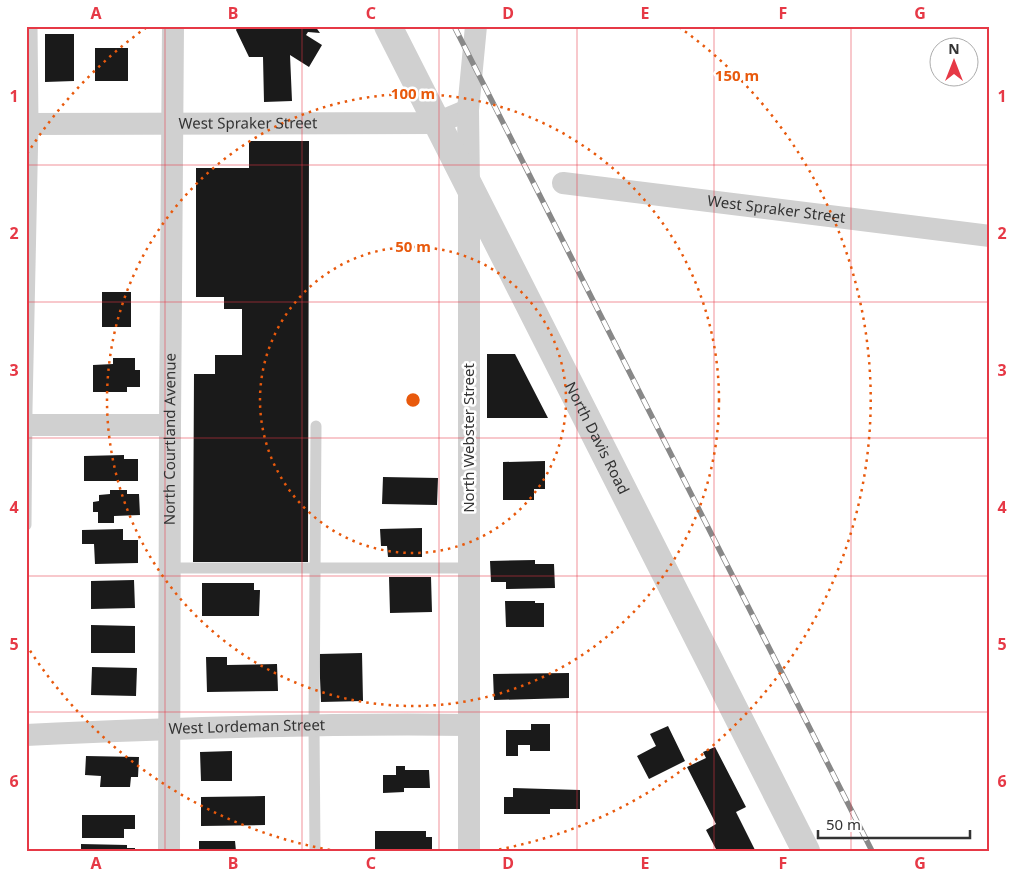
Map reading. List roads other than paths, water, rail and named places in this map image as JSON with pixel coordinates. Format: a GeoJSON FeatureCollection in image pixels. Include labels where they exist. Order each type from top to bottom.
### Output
{"type":"FeatureCollection","features":[{"type":"Feature","properties":{"kind":"street","name":"North Courtland Avenue"},"geometry":{"type":"LineString","coordinates":[[169,851],[173,26]]}},
{"type":"Feature","properties":{"kind":"street","name":"North Davis Road"},"geometry":{"type":"LineString","coordinates":[[388,26],[806,851]]}},
{"type":"Feature","properties":{"kind":"street","name":"North Webster Street"},"geometry":{"type":"LineString","coordinates":[[469,851],[468,110],[476,26]]}},
{"type":"Feature","properties":{"kind":"street","name":"West Spraker Street"},"geometry":{"type":"LineString","coordinates":[[30,124],[437,123],[468,110]]}},
{"type":"Feature","properties":{"kind":"street","name":"West Spraker Street"},"geometry":{"type":"LineString","coordinates":[[563,183],[990,236]]}},
{"type":"Feature","properties":{"kind":"street"},"geometry":{"type":"LineString","coordinates":[[26,425],[170,425]]}},
{"type":"Feature","properties":{"kind":"street","name":"West Lordeman Street"},"geometry":{"type":"LineString","coordinates":[[26,735],[170,728],[397,724],[469,725]]}},
{"type":"Feature","properties":{"kind":"lane"},"geometry":{"type":"LineString","coordinates":[[26,525],[32,26]]}},
{"type":"Feature","properties":{"kind":"lane"},"geometry":{"type":"LineString","coordinates":[[315,851],[316,426]]}},
{"type":"Feature","properties":{"kind":"lane"},"geometry":{"type":"LineString","coordinates":[[170,568],[469,568]]}},
{"type":"Feature","properties":{"kind":"railway"},"geometry":{"type":"LineString","coordinates":[[454,26],[872,851]]}}]}
